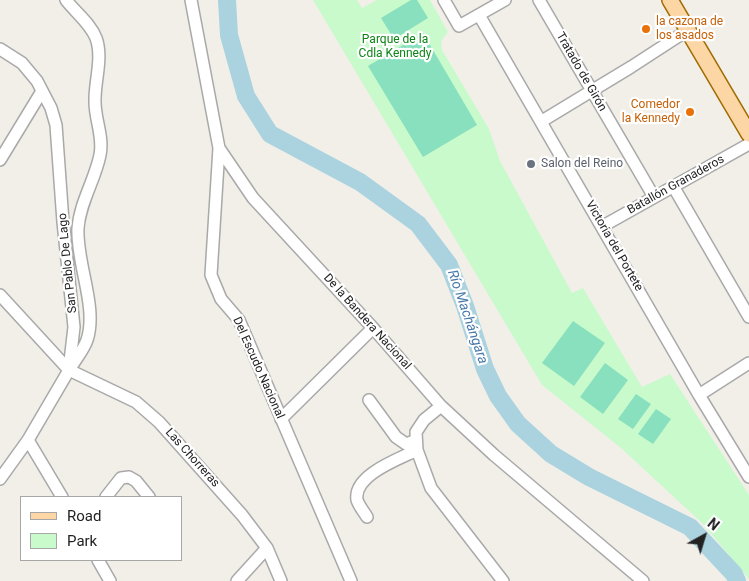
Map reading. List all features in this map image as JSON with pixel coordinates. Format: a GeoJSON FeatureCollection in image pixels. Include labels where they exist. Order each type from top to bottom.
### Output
{"type":"FeatureCollection","features":[{"type":"Feature","properties":{"kind":"main road"},"geometry":{"type":"LineString","coordinates":[[670,0],[749,134]]}},
{"type":"Feature","properties":{"kind":"street"},"geometry":{"type":"LineString","coordinates":[[0,295],[69,370],[87,340],[89,312],[78,229],[80,212],[100,156],[101,140],[94,99],[98,56],[96,39],[88,22],[66,0]]}},
{"type":"Feature","properties":{"kind":"street","name":"De la Bandera Nacional"},"geometry":{"type":"LineString","coordinates":[[191,0],[219,148],[253,198],[373,328],[440,406],[494,456],[643,581]]}},
{"type":"Feature","properties":{"kind":"street"},"geometry":{"type":"LineString","coordinates":[[444,0],[459,26],[505,0]]}},
{"type":"Feature","properties":{"kind":"street","name":"Tratado de Girón"},"geometry":{"type":"LineString","coordinates":[[539,0],[654,197]]}},
{"type":"Feature","properties":{"kind":"street","name":"Victoria del Portete"},"geometry":{"type":"LineString","coordinates":[[479,15],[749,477]]}},
{"type":"Feature","properties":{"kind":"street"},"geometry":{"type":"LineString","coordinates":[[542,121],[688,30]]}},
{"type":"Feature","properties":{"kind":"street","name":"San Pablo De Lago"},"geometry":{"type":"LineString","coordinates":[[0,49],[22,63],[42,91],[56,125],[63,222],[74,327],[69,370],[28,440],[0,479]]}},
{"type":"Feature","properties":{"kind":"street"},"geometry":{"type":"LineString","coordinates":[[0,160],[42,91]]}},
{"type":"Feature","properties":{"kind":"street","name":"Batallón Granaderos"},"geometry":{"type":"LineString","coordinates":[[603,226],[749,144]]}},
{"type":"Feature","properties":{"kind":"street","name":"Del Escudo Nacional"},"geometry":{"type":"LineString","coordinates":[[219,148],[211,275],[221,299],[239,320],[351,581]]}},
{"type":"Feature","properties":{"kind":"street"},"geometry":{"type":"LineString","coordinates":[[673,186],[749,317]]}},
{"type":"Feature","properties":{"kind":"street"},"geometry":{"type":"LineString","coordinates":[[281,419],[373,328]]}},
{"type":"Feature","properties":{"kind":"street"},"geometry":{"type":"LineString","coordinates":[[699,394],[749,363]]}},
{"type":"Feature","properties":{"kind":"street","name":"Las Chorreras"},"geometry":{"type":"LineString","coordinates":[[69,370],[136,402],[159,422],[242,515],[267,548],[281,581]]}},
{"type":"Feature","properties":{"kind":"street"},"geometry":{"type":"LineString","coordinates":[[369,400],[396,437],[406,444],[417,445]]}},
{"type":"Feature","properties":{"kind":"street"},"geometry":{"type":"LineString","coordinates":[[440,406],[424,420],[416,432],[417,445],[431,488],[503,581]]}},
{"type":"Feature","properties":{"kind":"street"},"geometry":{"type":"LineString","coordinates":[[28,440],[61,496]]}},
{"type":"Feature","properties":{"kind":"street"},"geometry":{"type":"LineString","coordinates":[[367,517],[358,502],[358,492],[363,482],[374,472],[417,445]]}},
{"type":"Feature","properties":{"kind":"street"},"geometry":{"type":"LineString","coordinates":[[107,496],[121,478],[129,477],[136,481],[148,496]]}},
{"type":"Feature","properties":{"kind":"street"},"geometry":{"type":"LineString","coordinates":[[237,581],[267,548]]}},
{"type":"Feature","properties":{"kind":"street"},"geometry":{"type":"LineString","coordinates":[[99,561],[110,581]]}},
{"type":"Feature","properties":{"kind":"green space","name":"Parque de la Cdla Kennedy"},"geometry":{"type":"Polygon","coordinates":[[[313,0],[357,0],[362,8],[377,0],[430,0],[448,32],[441,41],[442,50],[489,129],[500,161],[572,293],[583,288],[642,387],[670,374],[749,495],[749,579],[703,524],[621,448],[542,385],[313,0]]]}},
{"type":"Feature","properties":{"kind":"green space"},"geometry":{"type":"Polygon","coordinates":[[[411,0],[417,0],[428,18],[394,39],[381,18],[411,0]]]}},
{"type":"Feature","properties":{"kind":"green space"},"geometry":{"type":"Polygon","coordinates":[[[423,33],[477,125],[423,157],[368,66],[423,33]]]}},
{"type":"Feature","properties":{"kind":"green space"},"geometry":{"type":"Polygon","coordinates":[[[573,321],[605,343],[574,386],[542,363],[573,321]]]}},
{"type":"Feature","properties":{"kind":"green space"},"geometry":{"type":"Polygon","coordinates":[[[605,363],[628,380],[603,414],[580,397],[605,363]]]}},
{"type":"Feature","properties":{"kind":"green space"},"geometry":{"type":"Polygon","coordinates":[[[636,394],[651,404],[633,429],[618,419],[636,394]]]}},
{"type":"Feature","properties":{"kind":"green space"},"geometry":{"type":"Polygon","coordinates":[[[656,409],[671,419],[653,444],[638,434],[656,409]]]}},
{"type":"Feature","properties":{"kind":"waterway","name":"Río Machángara"},"geometry":{"type":"LineString","coordinates":[[227,0],[229,35],[246,96],[270,134],[360,182],[418,224],[449,265],[465,306],[485,369],[498,396],[518,424],[551,454],[589,477],[690,527],[734,574],[737,581]]}},
{"type":"Feature","properties":{"kind":"place","name":"la cazona de los asados"},"geometry":{"type":"Point","coordinates":[646,29]}},
{"type":"Feature","properties":{"kind":"place","name":"Comedor la Kennedy"},"geometry":{"type":"Point","coordinates":[690,112]}},
{"type":"Feature","properties":{"kind":"place","name":"Salon del Reino"},"geometry":{"type":"Point","coordinates":[531,164]}}]}
